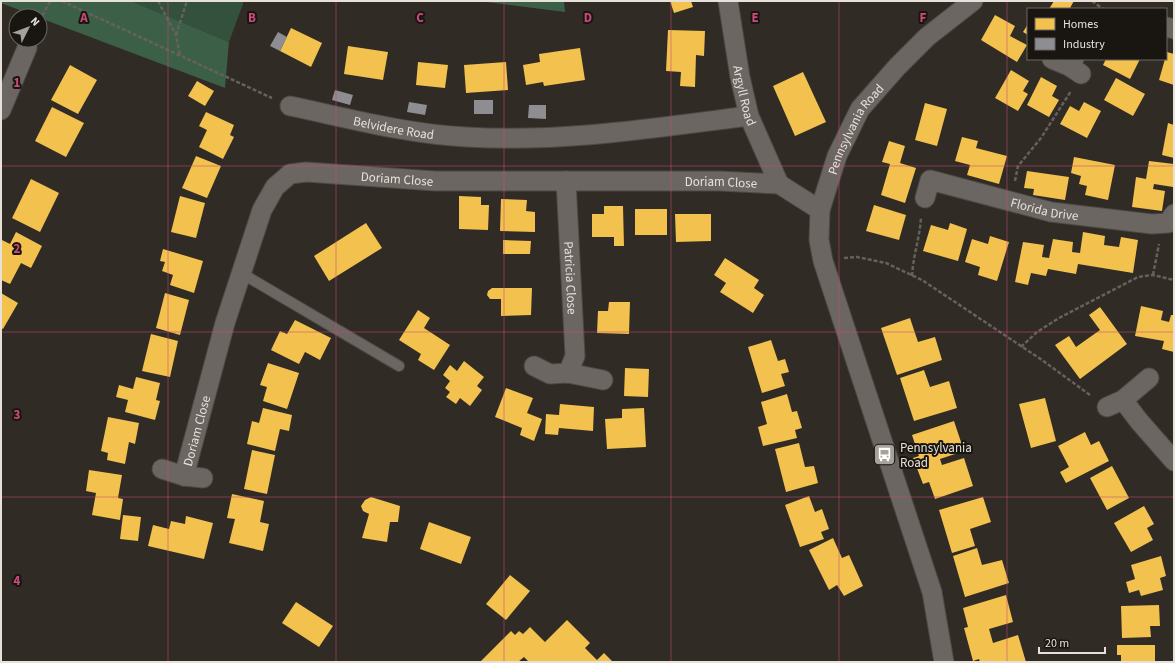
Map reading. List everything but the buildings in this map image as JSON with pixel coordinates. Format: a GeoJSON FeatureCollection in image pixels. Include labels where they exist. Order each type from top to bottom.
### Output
{"type":"FeatureCollection","features":[{"type":"Feature","properties":{"kind":"street","name":"Argyll Road"},"geometry":{"type":"LineString","coordinates":[[728,1],[740,77],[749,116],[779,184]]}},
{"type":"Feature","properties":{"kind":"street","name":"Pennsylvania Road"},"geometry":{"type":"LineString","coordinates":[[944,662],[932,592],[823,261],[819,240],[820,210],[837,156],[860,109],[897,67],[927,37],[973,1]]}},
{"type":"Feature","properties":{"kind":"street"},"geometry":{"type":"LineString","coordinates":[[1,110],[27,48]]}},
{"type":"Feature","properties":{"kind":"street","name":"Belvidere Road"},"geometry":{"type":"LineString","coordinates":[[290,106],[403,130],[466,137],[555,137],[613,133],[749,116]]}},
{"type":"Feature","properties":{"kind":"street","name":"Doriam Close"},"geometry":{"type":"LineString","coordinates":[[162,469],[193,477],[225,323],[241,273],[262,210],[275,186],[290,174],[306,172],[435,181],[720,182],[779,184]]}},
{"type":"Feature","properties":{"kind":"street","name":"Florida Drive"},"geometry":{"type":"LineString","coordinates":[[925,198],[930,180],[1052,212],[1152,224],[1168,223],[1174,214]]}},
{"type":"Feature","properties":{"kind":"street","name":"Patricia Close"},"geometry":{"type":"LineString","coordinates":[[566,182],[575,356],[568,373]]}},
{"type":"Feature","properties":{"kind":"street"},"geometry":{"type":"LineString","coordinates":[[779,184],[820,210]]}},
{"type":"Feature","properties":{"kind":"street"},"geometry":{"type":"LineString","coordinates":[[534,366],[550,374],[568,373],[603,380]]}},
{"type":"Feature","properties":{"kind":"street"},"geometry":{"type":"LineString","coordinates":[[1149,378],[1115,403],[1139,421],[1174,461]]}},
{"type":"Feature","properties":{"kind":"lane"},"geometry":{"type":"LineString","coordinates":[[241,273],[399,366]]}},
{"type":"Feature","properties":{"kind":"path"},"geometry":{"type":"LineString","coordinates":[[62,1],[290,106]]}},
{"type":"Feature","properties":{"kind":"path"},"geometry":{"type":"LineString","coordinates":[[158,1],[176,35],[180,56]]}},
{"type":"Feature","properties":{"kind":"path"},"geometry":{"type":"LineString","coordinates":[[176,35],[187,1]]}},
{"type":"Feature","properties":{"kind":"path"},"geometry":{"type":"LineString","coordinates":[[1092,1],[1102,8]]}},
{"type":"Feature","properties":{"kind":"path"},"geometry":{"type":"LineString","coordinates":[[1010,201],[1018,166],[1041,138],[1069,64]]}},
{"type":"Feature","properties":{"kind":"path"},"geometry":{"type":"LineString","coordinates":[[912,276],[914,256],[920,234],[921,215],[925,198]]}},
{"type":"Feature","properties":{"kind":"path"},"geometry":{"type":"LineString","coordinates":[[823,261],[857,257],[886,263],[922,280],[1021,347],[1115,403]]}},
{"type":"Feature","properties":{"kind":"path"},"geometry":{"type":"LineString","coordinates":[[1153,275],[1157,258]]}},
{"type":"Feature","properties":{"kind":"path"},"geometry":{"type":"LineString","coordinates":[[1021,347],[1037,332],[1059,318],[1138,277],[1153,275],[1174,280]]}},
{"type":"Feature","properties":{"kind":"green space"},"geometry":{"type":"Polygon","coordinates":[[[1,1],[131,1],[229,42],[225,88],[48,21],[48,8],[14,8],[1,3],[1,1]]]}},
{"type":"Feature","properties":{"kind":"green space"},"geometry":{"type":"Polygon","coordinates":[[[131,1],[244,1],[229,42],[131,1]]]}},
{"type":"Feature","properties":{"kind":"green space"},"geometry":{"type":"Polygon","coordinates":[[[478,1],[564,1],[565,12],[478,1]]]}},
{"type":"Feature","properties":{"kind":"place","name":"Pennsylvania Road"},"geometry":{"type":"Point","coordinates":[885,454]}}]}
